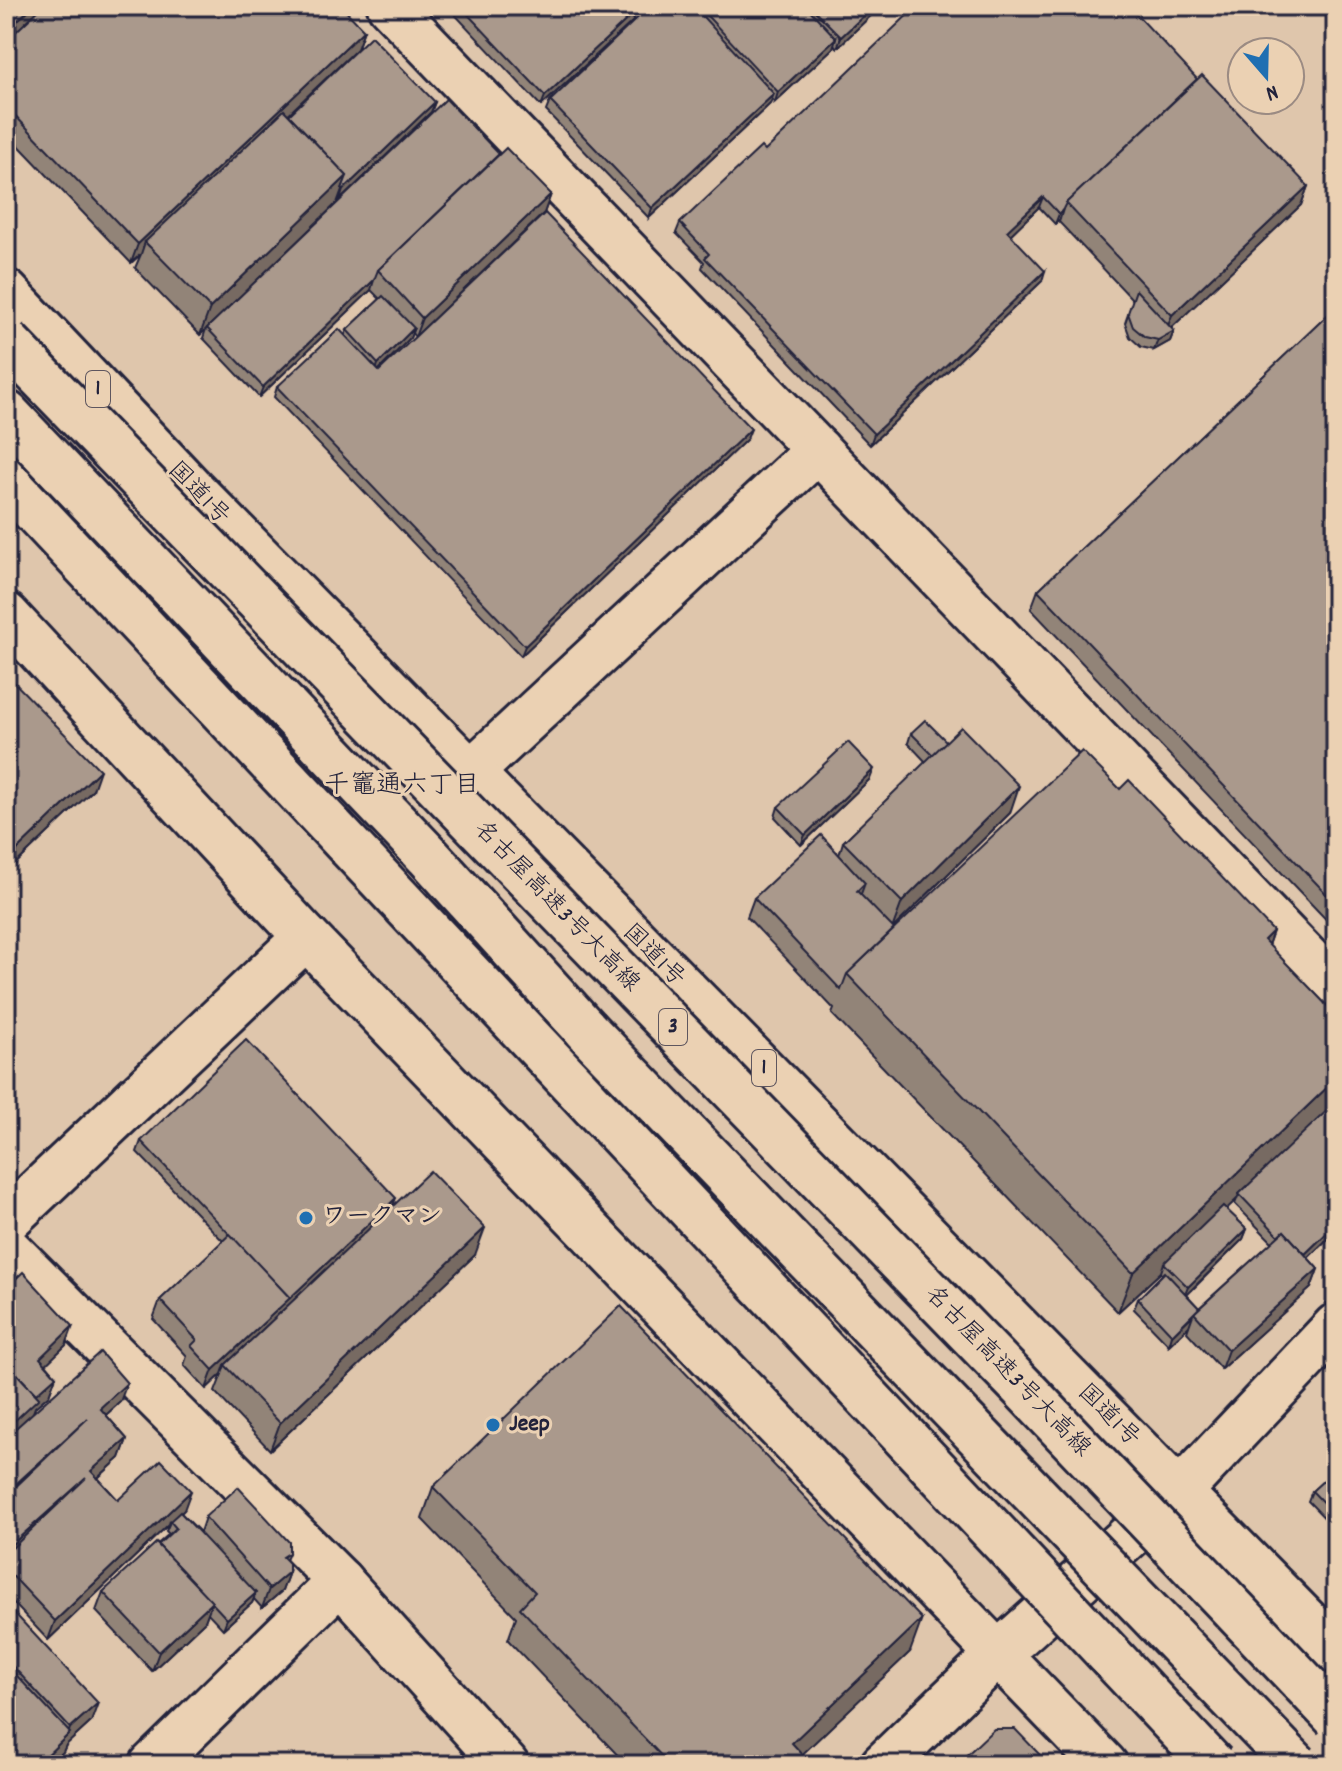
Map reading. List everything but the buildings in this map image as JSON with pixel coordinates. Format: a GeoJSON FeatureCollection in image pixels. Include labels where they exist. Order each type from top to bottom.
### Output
{"type":"FeatureCollection","features":[{"type":"Feature","properties":{"kind":"main road"},"geometry":{"type":"LineString","coordinates":[[390,6],[1336,988]]}},
{"type":"Feature","properties":{"kind":"main road","name":"国道1号"},"geometry":{"type":"LineString","coordinates":[[6,292],[190,487],[1181,1490],[1336,1651]]}},
{"type":"Feature","properties":{"kind":"main road","name":"名古屋高速3号大高線"},"geometry":{"type":"LineString","coordinates":[[6,341],[1021,1386],[1336,1717]]}},
{"type":"Feature","properties":{"kind":"main road"},"geometry":{"type":"LineString","coordinates":[[6,413],[428,856],[585,1029],[1296,1765]]}},
{"type":"Feature","properties":{"kind":"main road"},"geometry":{"type":"LineString","coordinates":[[471,772],[818,450]]}},
{"type":"Feature","properties":{"kind":"main road"},"geometry":{"type":"LineString","coordinates":[[6,481],[1213,1765]]}},
{"type":"Feature","properties":{"kind":"main road"},"geometry":{"type":"LineString","coordinates":[[6,615],[306,937],[1105,1765]]}},
{"type":"Feature","properties":{"kind":"main road"},"geometry":{"type":"LineString","coordinates":[[6,1221],[306,937]]}},
{"type":"Feature","properties":{"kind":"main road"},"geometry":{"type":"LineString","coordinates":[[6,1247],[340,1581],[506,1765]]}},
{"type":"Feature","properties":{"kind":"main road"},"geometry":{"type":"LineString","coordinates":[[883,1765],[999,1653],[1181,1490],[1336,1326]]}},
{"type":"Feature","properties":{"kind":"main road"},"geometry":{"type":"LineString","coordinates":[[152,1765],[340,1581]]}},
{"type":"Feature","properties":{"kind":"place","name":"ワークマン"},"geometry":{"type":"Point","coordinates":[306,1218]}},
{"type":"Feature","properties":{"kind":"place","name":"Jeep"},"geometry":{"type":"Point","coordinates":[493,1425]}},
{"type":"Feature","properties":{"kind":"district","name":"千竈通六丁目"},"geometry":{"type":"Point","coordinates":[402,786]}}]}
